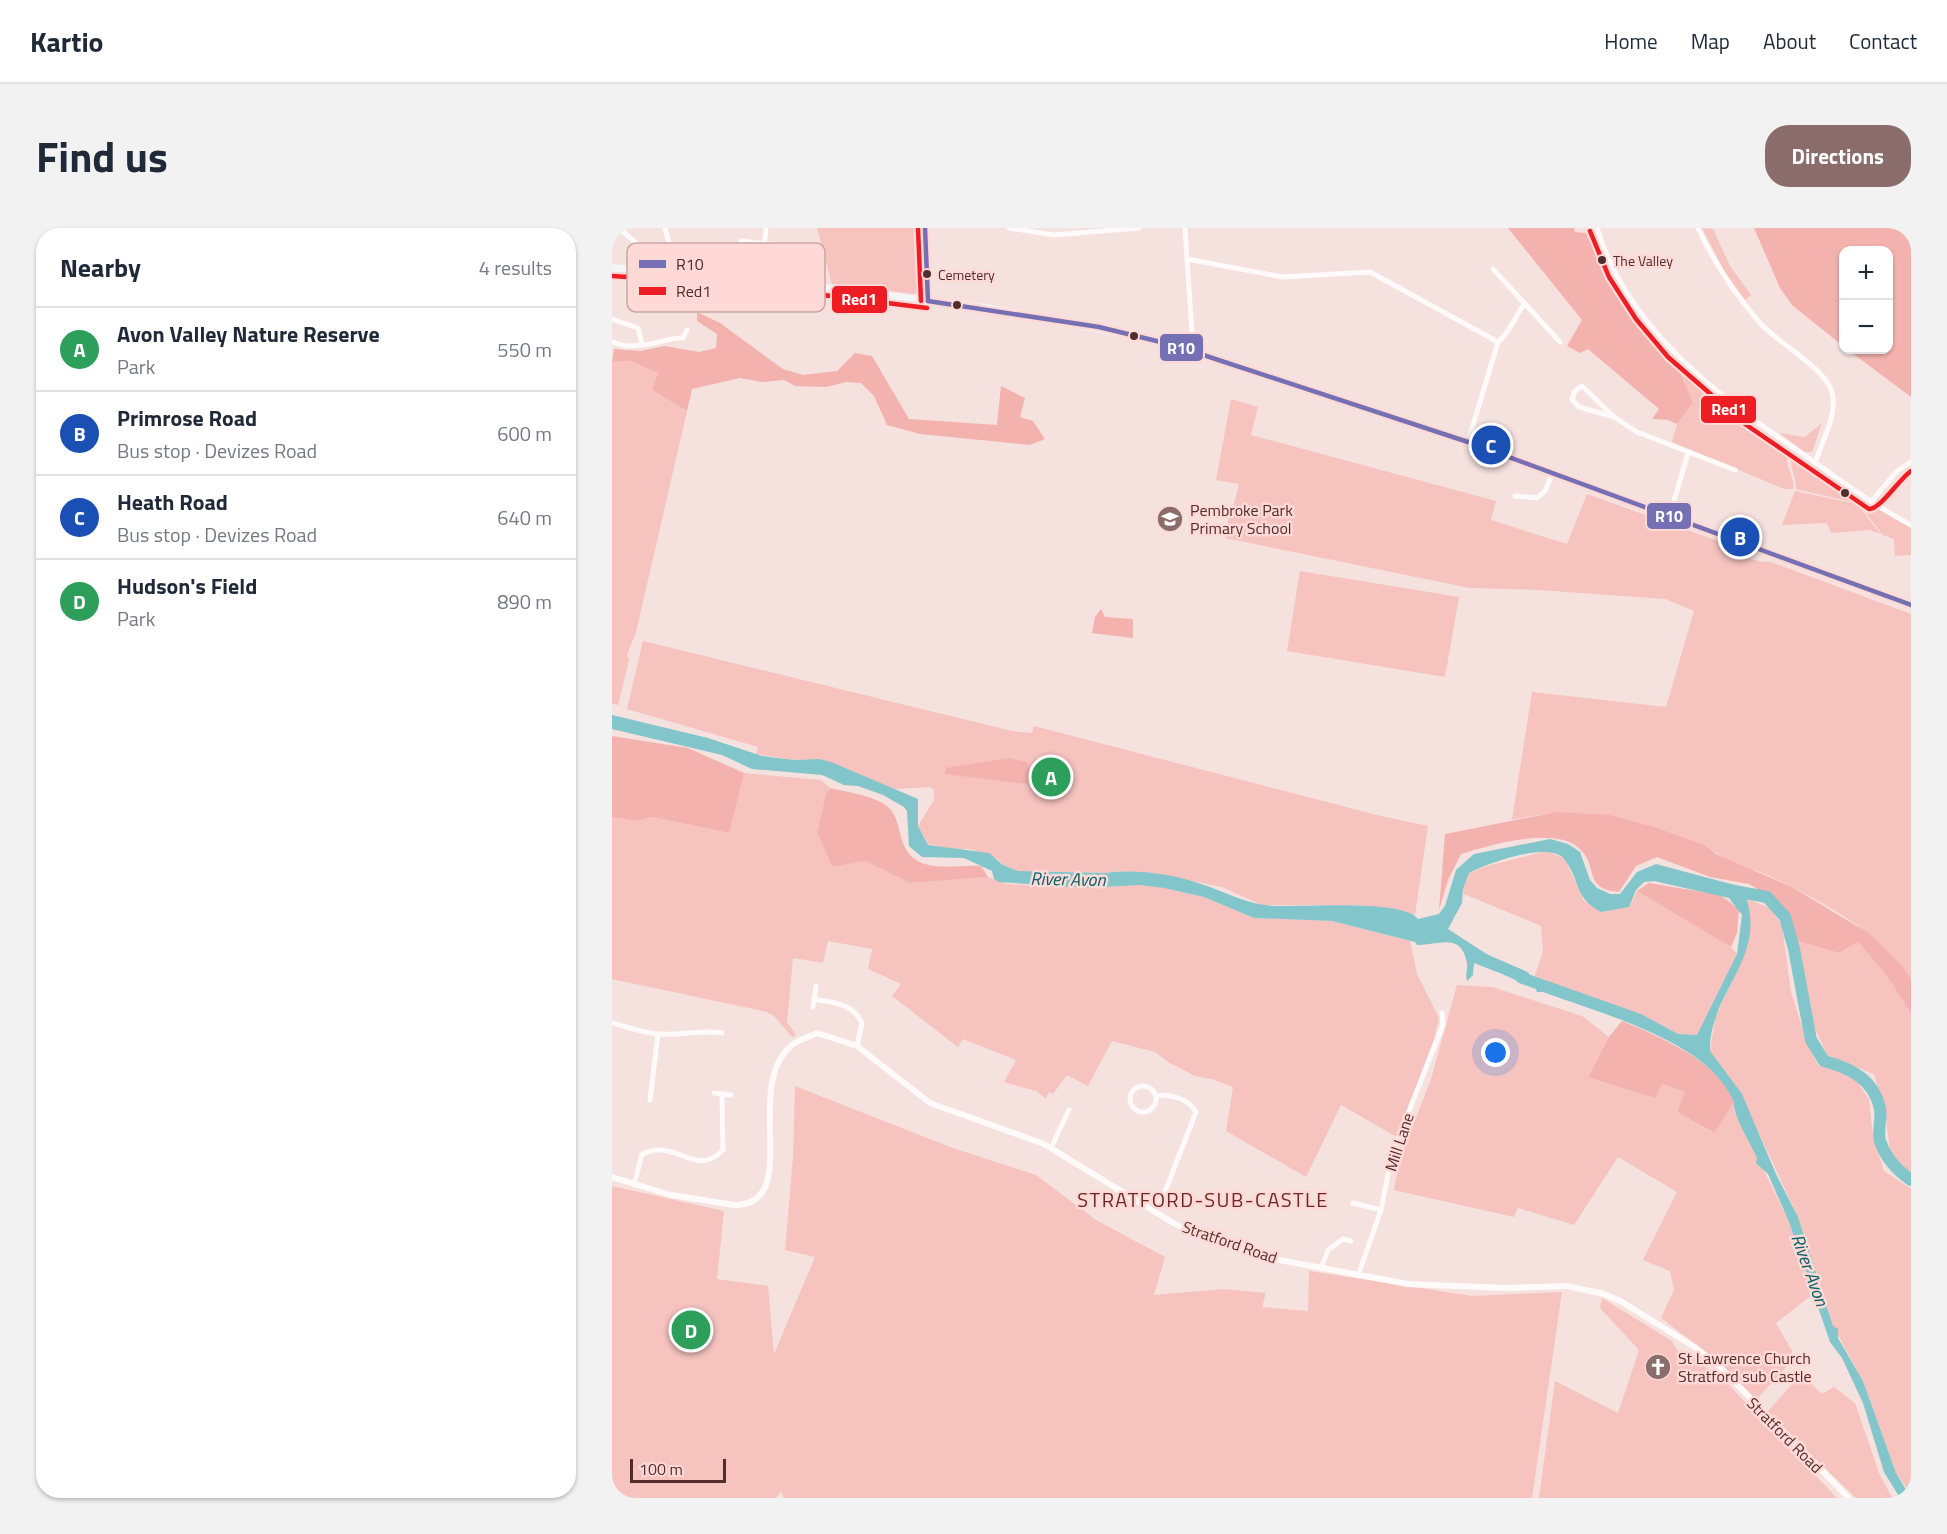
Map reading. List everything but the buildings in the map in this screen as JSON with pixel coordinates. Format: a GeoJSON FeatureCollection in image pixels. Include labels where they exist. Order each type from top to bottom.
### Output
{"type":"FeatureCollection","features":[{"type":"Feature","properties":{"kind":"main road"},"geometry":{"type":"LineString","coordinates":[[612,268],[627,269]]}},
{"type":"Feature","properties":{"kind":"main road"},"geometry":{"type":"LineString","coordinates":[[825,288],[1106,328],[1188,350],[1468,442],[1669,518],[1911,604]]}},
{"type":"Feature","properties":{"kind":"street"},"geometry":{"type":"LineString","coordinates":[[619,228],[635,242]]}},
{"type":"Feature","properties":{"kind":"street"},"geometry":{"type":"LineString","coordinates":[[665,228],[669,243]]}},
{"type":"Feature","properties":{"kind":"street"},"geometry":{"type":"LineString","coordinates":[[741,241],[765,243],[766,228]]}},
{"type":"Feature","properties":{"kind":"street"},"geometry":{"type":"LineString","coordinates":[[926,228],[928,301]]}},
{"type":"Feature","properties":{"kind":"street"},"geometry":{"type":"LineString","coordinates":[[1009,228],[1054,235],[1090,230],[1139,228]]}},
{"type":"Feature","properties":{"kind":"street"},"geometry":{"type":"LineString","coordinates":[[1185,228],[1192,333],[1188,350]]}},
{"type":"Feature","properties":{"kind":"street"},"geometry":{"type":"LineString","coordinates":[[1598,228],[1627,292],[1663,340],[1691,370],[1727,400],[1815,463],[1871,502],[1911,525]]}},
{"type":"Feature","properties":{"kind":"street"},"geometry":{"type":"LineString","coordinates":[[1698,228],[1719,268],[1744,304],[1772,335],[1828,382],[1833,408],[1815,463]]}},
{"type":"Feature","properties":{"kind":"street"},"geometry":{"type":"LineString","coordinates":[[1187,259],[1283,278],[1370,272],[1498,342]]}},
{"type":"Feature","properties":{"kind":"street"},"geometry":{"type":"LineString","coordinates":[[1493,268],[1560,342]]}},
{"type":"Feature","properties":{"kind":"street"},"geometry":{"type":"LineString","coordinates":[[1468,442],[1498,342],[1508,334],[1514,316],[1525,303]]}},
{"type":"Feature","properties":{"kind":"street"},"geometry":{"type":"LineString","coordinates":[[612,319],[638,328],[642,345]]}},
{"type":"Feature","properties":{"kind":"street"},"geometry":{"type":"LineString","coordinates":[[612,342],[625,346],[653,345],[669,338],[683,338],[687,330]]}},
{"type":"Feature","properties":{"kind":"street"},"geometry":{"type":"LineString","coordinates":[[1614,417],[1579,407],[1572,399],[1575,391],[1582,386],[1614,417],[1637,432],[1735,470]]}},
{"type":"Feature","properties":{"kind":"street"},"geometry":{"type":"LineString","coordinates":[[1669,518],[1688,453]]}},
{"type":"Feature","properties":{"kind":"street"},"geometry":{"type":"LineString","coordinates":[[1871,502],[1897,471],[1911,462]]}},
{"type":"Feature","properties":{"kind":"street"},"geometry":{"type":"LineString","coordinates":[[1515,495],[1537,498],[1545,490],[1552,474]]}},
{"type":"Feature","properties":{"kind":"street"},"geometry":{"type":"LineString","coordinates":[[813,1007],[816,986]]}},
{"type":"Feature","properties":{"kind":"street"},"geometry":{"type":"LineString","coordinates":[[814,999],[843,1004],[856,1011],[862,1023],[857,1046]]}},
{"type":"Feature","properties":{"kind":"street","name":"Mill Lane"},"geometry":{"type":"LineString","coordinates":[[1359,1273],[1381,1210],[1392,1154],[1443,1025],[1442,1013]]}},
{"type":"Feature","properties":{"kind":"street"},"geometry":{"type":"LineString","coordinates":[[612,1023],[657,1034],[692,1034],[707,1030],[722,1033]]}},
{"type":"Feature","properties":{"kind":"street","name":"Stratford Road"},"geometry":{"type":"LineString","coordinates":[[612,1177],[671,1195],[735,1205],[758,1199],[764,1192],[769,1177],[769,1091],[780,1059],[793,1044],[818,1033],[857,1046],[930,1103],[1023,1134],[1051,1148],[1175,1224],[1226,1244],[1321,1269],[1359,1273],[1408,1284],[1581,1288],[1622,1302],[1666,1328],[1721,1368],[1849,1498]]}},
{"type":"Feature","properties":{"kind":"street"},"geometry":{"type":"LineString","coordinates":[[650,1100],[657,1034]]}},
{"type":"Feature","properties":{"kind":"street"},"geometry":{"type":"LineString","coordinates":[[1138,1087],[1146,1087],[1156,1096],[1155,1105],[1146,1112],[1137,1111],[1131,1105],[1130,1095],[1138,1087]]}},
{"type":"Feature","properties":{"kind":"street"},"geometry":{"type":"LineString","coordinates":[[714,1094],[731,1095]]}},
{"type":"Feature","properties":{"kind":"street"},"geometry":{"type":"LineString","coordinates":[[1154,1212],[1163,1197],[1196,1112],[1187,1102],[1164,1094],[1156,1096]]}},
{"type":"Feature","properties":{"kind":"street"},"geometry":{"type":"LineString","coordinates":[[634,1185],[642,1154],[656,1150],[700,1161],[712,1160],[723,1150],[722,1095]]}},
{"type":"Feature","properties":{"kind":"street"},"geometry":{"type":"LineString","coordinates":[[1051,1148],[1069,1110]]}},
{"type":"Feature","properties":{"kind":"street"},"geometry":{"type":"LineString","coordinates":[[1353,1203],[1381,1210]]}},
{"type":"Feature","properties":{"kind":"street"},"geometry":{"type":"LineString","coordinates":[[1321,1269],[1332,1245],[1343,1239],[1351,1241]]}},
{"type":"Feature","properties":{"kind":"shaded area"},"geometry":{"type":"Polygon","coordinates":[[[817,228],[920,228],[921,288],[914,294],[832,284],[825,258],[825,243],[821,243],[817,228]]]}},
{"type":"Feature","properties":{"kind":"shaded area"},"geometry":{"type":"Polygon","coordinates":[[[1508,228],[1574,228],[1575,232],[1586,233],[1593,238],[1634,319],[1677,365],[1693,403],[1677,424],[1668,420],[1652,419],[1659,409],[1588,349],[1580,353],[1567,346],[1582,320],[1508,228]]]}},
{"type":"Feature","properties":{"kind":"shaded area"},"geometry":{"type":"Polygon","coordinates":[[[1702,228],[1713,229],[1730,266],[1751,295],[1745,300],[1726,274],[1702,228]]]}},
{"type":"Feature","properties":{"kind":"shaded area"},"geometry":{"type":"Polygon","coordinates":[[[1754,228],[1911,228],[1911,397],[1853,354],[1893,354],[1893,246],[1839,246],[1839,343],[1792,305],[1780,288],[1754,228]]]}},
{"type":"Feature","properties":{"kind":"shaded area"},"geometry":{"type":"Polygon","coordinates":[[[697,312],[720,323],[783,369],[803,375],[837,371],[855,353],[872,356],[909,419],[997,425],[1001,386],[1025,398],[1020,417],[1033,421],[1045,439],[1030,445],[920,434],[887,425],[874,396],[861,383],[846,382],[826,387],[795,386],[784,380],[762,382],[740,378],[692,389],[687,411],[652,390],[658,373],[631,361],[612,362],[614,349],[640,351],[665,346],[699,352],[716,348],[717,334],[697,321],[697,312]]]}},
{"type":"Feature","properties":{"kind":"shaded area"},"geometry":{"type":"Polygon","coordinates":[[[631,361],[658,373],[652,390],[687,411],[636,632],[627,655],[629,660],[618,705],[612,704],[612,362],[631,361]]]}},
{"type":"Feature","properties":{"kind":"shaded area"},"geometry":{"type":"Polygon","coordinates":[[[1677,365],[1698,386],[1788,451],[1787,461],[1793,489],[1784,489],[1672,442],[1677,424],[1693,403],[1677,365]]]}},
{"type":"Feature","properties":{"kind":"shaded area"},"geometry":{"type":"Polygon","coordinates":[[[1231,399],[1258,407],[1251,435],[1496,501],[1491,520],[1567,544],[1587,494],[1740,549],[1753,560],[1771,562],[1911,614],[1911,980],[1882,946],[1846,918],[1807,895],[1767,875],[1727,859],[1705,845],[1656,828],[1587,814],[1539,815],[1512,820],[1532,692],[1666,707],[1694,611],[1665,599],[1539,590],[1470,588],[1225,538],[1230,508],[1233,508],[1239,484],[1216,480],[1231,399]]]}},
{"type":"Feature","properties":{"kind":"shaded area"},"geometry":{"type":"Polygon","coordinates":[[[1822,423],[1812,452],[1805,452],[1779,433],[1805,437],[1822,423]]]}},
{"type":"Feature","properties":{"kind":"shaded area"},"geometry":{"type":"Polygon","coordinates":[[[1792,454],[1859,499],[1856,503],[1796,489],[1791,462],[1792,454]]]}},
{"type":"Feature","properties":{"kind":"shaded area"},"geometry":{"type":"Polygon","coordinates":[[[1795,491],[1857,504],[1881,534],[1869,530],[1831,533],[1827,523],[1782,525],[1795,491]]]}},
{"type":"Feature","properties":{"kind":"shaded area"},"geometry":{"type":"Polygon","coordinates":[[[1861,499],[1911,528],[1911,555],[1895,556],[1894,539],[1883,535],[1858,503],[1861,499]]]}},
{"type":"Feature","properties":{"kind":"shaded area"},"geometry":{"type":"Polygon","coordinates":[[[1300,571],[1459,597],[1445,677],[1287,651],[1300,571]]]}},
{"type":"Feature","properties":{"kind":"shaded area"},"geometry":{"type":"Polygon","coordinates":[[[1101,609],[1105,617],[1133,619],[1133,638],[1092,633],[1095,617],[1101,609]]]}},
{"type":"Feature","properties":{"kind":"shaded area"},"geometry":{"type":"Polygon","coordinates":[[[643,641],[1012,731],[1032,733],[1034,726],[1381,816],[1428,826],[1415,915],[1394,909],[1356,905],[1262,905],[1222,887],[1178,878],[1119,871],[1106,873],[1018,871],[1003,865],[998,859],[969,849],[949,849],[928,844],[918,826],[934,800],[934,790],[930,787],[894,789],[819,759],[794,760],[756,754],[758,747],[627,709],[643,641]]]}},
{"type":"Feature","properties":{"kind":"shaded area"},"geometry":{"type":"Polygon","coordinates":[[[612,736],[688,748],[744,773],[729,833],[652,817],[636,821],[612,817],[612,736]]]}},
{"type":"Feature","properties":{"kind":"shaded area"},"geometry":{"type":"Polygon","coordinates":[[[1009,758],[1027,762],[1031,774],[1027,784],[945,774],[946,768],[1009,758]]]}},
{"type":"Feature","properties":{"kind":"shaded area"},"geometry":{"type":"Polygon","coordinates":[[[744,773],[821,780],[830,788],[826,794],[817,832],[832,867],[865,861],[910,883],[988,877],[1007,884],[1085,888],[1139,885],[1164,888],[1204,897],[1254,918],[1332,921],[1410,941],[1417,974],[1439,1018],[1434,1039],[1397,1137],[1341,1105],[1306,1177],[1226,1131],[1233,1087],[1212,1079],[1195,1076],[1168,1062],[1155,1052],[1112,1041],[1088,1086],[1067,1075],[1053,1094],[1049,1092],[1046,1099],[1036,1091],[1004,1082],[1016,1060],[963,1039],[958,1047],[892,996],[901,984],[868,969],[872,949],[828,941],[823,963],[793,958],[787,1022],[796,1035],[792,1037],[774,1016],[767,1012],[612,979],[612,817],[636,821],[652,817],[728,833],[744,773]]]}},
{"type":"Feature","properties":{"kind":"shaded area"},"geometry":{"type":"Polygon","coordinates":[[[830,788],[865,796],[884,804],[896,819],[905,847],[920,862],[940,867],[981,866],[988,877],[910,883],[865,861],[832,867],[817,832],[826,794],[830,788]]]}},
{"type":"Feature","properties":{"kind":"shaded area"},"geometry":{"type":"Polygon","coordinates":[[[1557,812],[1609,815],[1654,827],[1705,845],[1716,854],[1792,887],[1870,934],[1902,966],[1911,980],[1911,1013],[1886,975],[1858,942],[1839,953],[1797,941],[1778,901],[1749,884],[1710,877],[1657,857],[1636,866],[1619,892],[1608,890],[1596,883],[1587,858],[1571,843],[1541,838],[1489,846],[1461,854],[1448,880],[1439,910],[1445,834],[1557,812]]]}},
{"type":"Feature","properties":{"kind":"shaded area"},"geometry":{"type":"Polygon","coordinates":[[[1547,851],[1565,859],[1584,901],[1601,912],[1629,907],[1637,891],[1731,947],[1737,954],[1697,1035],[1678,1034],[1641,1014],[1534,978],[1543,952],[1541,926],[1464,894],[1463,889],[1469,873],[1487,866],[1547,851]]]}},
{"type":"Feature","properties":{"kind":"shaded area"},"geometry":{"type":"Polygon","coordinates":[[[1649,883],[1720,895],[1739,909],[1737,933],[1731,947],[1637,891],[1649,883]]]}},
{"type":"Feature","properties":{"kind":"shaded area"},"geometry":{"type":"Polygon","coordinates":[[[1747,899],[1770,908],[1782,926],[1791,992],[1808,1046],[1818,1065],[1852,1075],[1869,1099],[1873,1137],[1884,1171],[1911,1189],[1911,1494],[1896,1473],[1863,1381],[1833,1326],[1798,1217],[1751,1116],[1710,1051],[1715,1019],[1748,946],[1747,899]]]}},
{"type":"Feature","properties":{"kind":"shaded area"},"geometry":{"type":"Polygon","coordinates":[[[1797,941],[1839,953],[1858,942],[1886,975],[1911,1013],[1911,1176],[1890,1151],[1885,1111],[1874,1074],[1827,1055],[1814,1026],[1797,941]]]}},
{"type":"Feature","properties":{"kind":"shaded area"},"geometry":{"type":"Polygon","coordinates":[[[1457,985],[1492,987],[1582,1016],[1609,1037],[1588,1076],[1662,1084],[1686,1092],[1677,1112],[1713,1133],[1734,1102],[1734,1109],[1789,1222],[1813,1294],[1776,1323],[1792,1351],[1789,1364],[1756,1400],[1707,1353],[1661,1318],[1674,1290],[1670,1271],[1643,1260],[1677,1192],[1618,1157],[1574,1225],[1518,1208],[1514,1217],[1394,1190],[1399,1162],[1431,1079],[1457,985]]]}},
{"type":"Feature","properties":{"kind":"shaded area"},"geometry":{"type":"Polygon","coordinates":[[[1622,1021],[1653,1034],[1686,1052],[1715,1074],[1726,1087],[1734,1102],[1714,1133],[1677,1112],[1685,1092],[1662,1084],[1655,1098],[1588,1077],[1609,1037],[1622,1021]]]}},
{"type":"Feature","properties":{"kind":"shaded area"},"geometry":{"type":"Polygon","coordinates":[[[795,1086],[950,1147],[1036,1175],[1096,1220],[1165,1257],[1154,1295],[1224,1289],[1266,1293],[1262,1307],[1308,1311],[1309,1271],[1472,1296],[1562,1292],[1532,1498],[784,1498],[781,1491],[776,1498],[612,1498],[612,1186],[724,1211],[717,1279],[768,1286],[774,1354],[815,1257],[785,1250],[793,1157],[795,1086]]]}},
{"type":"Feature","properties":{"kind":"shaded area"},"geometry":{"type":"Polygon","coordinates":[[[1602,1298],[1672,1341],[1678,1352],[1683,1350],[1729,1385],[1837,1498],[1539,1498],[1555,1381],[1618,1413],[1639,1350],[1600,1308],[1602,1298]]]}},
{"type":"Feature","properties":{"kind":"shaded area"},"geometry":{"type":"Polygon","coordinates":[[[1805,1378],[1822,1394],[1834,1387],[1855,1403],[1879,1473],[1892,1498],[1856,1498],[1767,1412],[1797,1379],[1805,1378]]]}},
{"type":"Feature","properties":{"kind":"water"},"geometry":{"type":"Polygon","coordinates":[[[612,715],[708,738],[762,756],[794,760],[819,759],[831,762],[918,799],[918,826],[928,845],[989,853],[1003,865],[1018,871],[1154,873],[1190,880],[1246,901],[1265,905],[1373,906],[1409,913],[1418,919],[1439,914],[1445,906],[1456,870],[1474,854],[1550,839],[1568,844],[1580,852],[1590,880],[1597,888],[1610,894],[1620,894],[1637,872],[1656,864],[1742,887],[1749,911],[1750,933],[1745,953],[1712,1029],[1710,1051],[1742,1094],[1776,1174],[1798,1217],[1833,1326],[1838,1329],[1838,1338],[1863,1381],[1896,1473],[1911,1498],[1900,1498],[1884,1472],[1863,1403],[1842,1358],[1830,1342],[1789,1222],[1768,1174],[1756,1163],[1757,1158],[1738,1120],[1734,1102],[1718,1078],[1699,1060],[1648,1031],[1592,1009],[1537,992],[1536,989],[1519,983],[1508,974],[1509,971],[1525,973],[1641,1014],[1678,1034],[1697,1035],[1737,954],[1742,915],[1729,898],[1654,881],[1644,882],[1636,890],[1629,907],[1601,912],[1586,900],[1570,868],[1558,854],[1533,853],[1504,859],[1469,873],[1463,889],[1462,903],[1448,929],[1488,955],[1492,964],[1500,966],[1497,972],[1474,963],[1473,975],[1467,981],[1467,963],[1464,953],[1459,947],[1447,942],[1417,945],[1415,942],[1332,921],[1254,918],[1204,897],[1164,888],[1139,885],[1085,888],[999,882],[994,879],[992,871],[964,858],[922,857],[909,846],[907,811],[883,795],[858,786],[844,785],[822,775],[752,769],[722,755],[612,729],[612,715]]]}},
{"type":"Feature","properties":{"kind":"waterway","name":"River Avon"},"geometry":{"type":"LineString","coordinates":[[1728,890],[1767,897],[1785,917],[1794,949],[1811,1040],[1824,1061],[1852,1071],[1860,1076],[1872,1090],[1880,1109],[1879,1137],[1882,1147],[1892,1163],[1911,1180]]}},
{"type":"Feature","properties":{"kind":"waterway","name":"River Avon"},"geometry":{"type":"LineString","coordinates":[[1485,960],[1524,977]]}},
{"type":"Feature","properties":{"kind":"transit line","name":"Red1"},"geometry":{"type":"LineString","coordinates":[[918,228],[921,301]]}},
{"type":"Feature","properties":{"kind":"transit line","name":"R10"},"geometry":{"type":"LineString","coordinates":[[925,228],[928,301]]}},
{"type":"Feature","properties":{"kind":"transit line","name":"Red1"},"geometry":{"type":"LineString","coordinates":[[1590,231],[1609,277],[1636,319],[1668,357],[1745,424],[1869,509],[1879,504],[1911,471]]}},
{"type":"Feature","properties":{"kind":"transit line","name":"Red1"},"geometry":{"type":"LineString","coordinates":[[612,276],[627,277]]}},
{"type":"Feature","properties":{"kind":"transit line","name":"Red1"},"geometry":{"type":"LineString","coordinates":[[825,295],[927,308]]}},
{"type":"Feature","properties":{"kind":"transit line","name":"R10"},"geometry":{"type":"LineString","coordinates":[[928,301],[1099,327],[1173,345],[1468,442],[1911,605]]}},
{"type":"Feature","properties":{"kind":"place","name":"The Valley"},"geometry":{"type":"Point","coordinates":[1602,260]}},
{"type":"Feature","properties":{"kind":"place","name":"Cemetery"},"geometry":{"type":"Point","coordinates":[927,274]}},
{"type":"Feature","properties":{"kind":"place","name":"Heath Road"},"geometry":{"type":"Point","coordinates":[1491,445]}},
{"type":"Feature","properties":{"kind":"place","name":"Pembroke Park Primary School"},"geometry":{"type":"Point","coordinates":[1170,519]}},
{"type":"Feature","properties":{"kind":"place","name":"Primrose Road"},"geometry":{"type":"Point","coordinates":[1740,537]}},
{"type":"Feature","properties":{"kind":"place","name":"Avon Valley Nature Reserve"},"geometry":{"type":"Point","coordinates":[1051,777]}},
{"type":"Feature","properties":{"kind":"place","name":"Hudson's Field"},"geometry":{"type":"Point","coordinates":[691,1330]}},
{"type":"Feature","properties":{"kind":"place","name":"St Lawrence Church Stratford sub Castle"},"geometry":{"type":"Point","coordinates":[1658,1367]}},
{"type":"Feature","properties":{"kind":"district","name":"STRATFORD-SUB-CASTLE"},"geometry":{"type":"Point","coordinates":[1203,1199]}}]}
